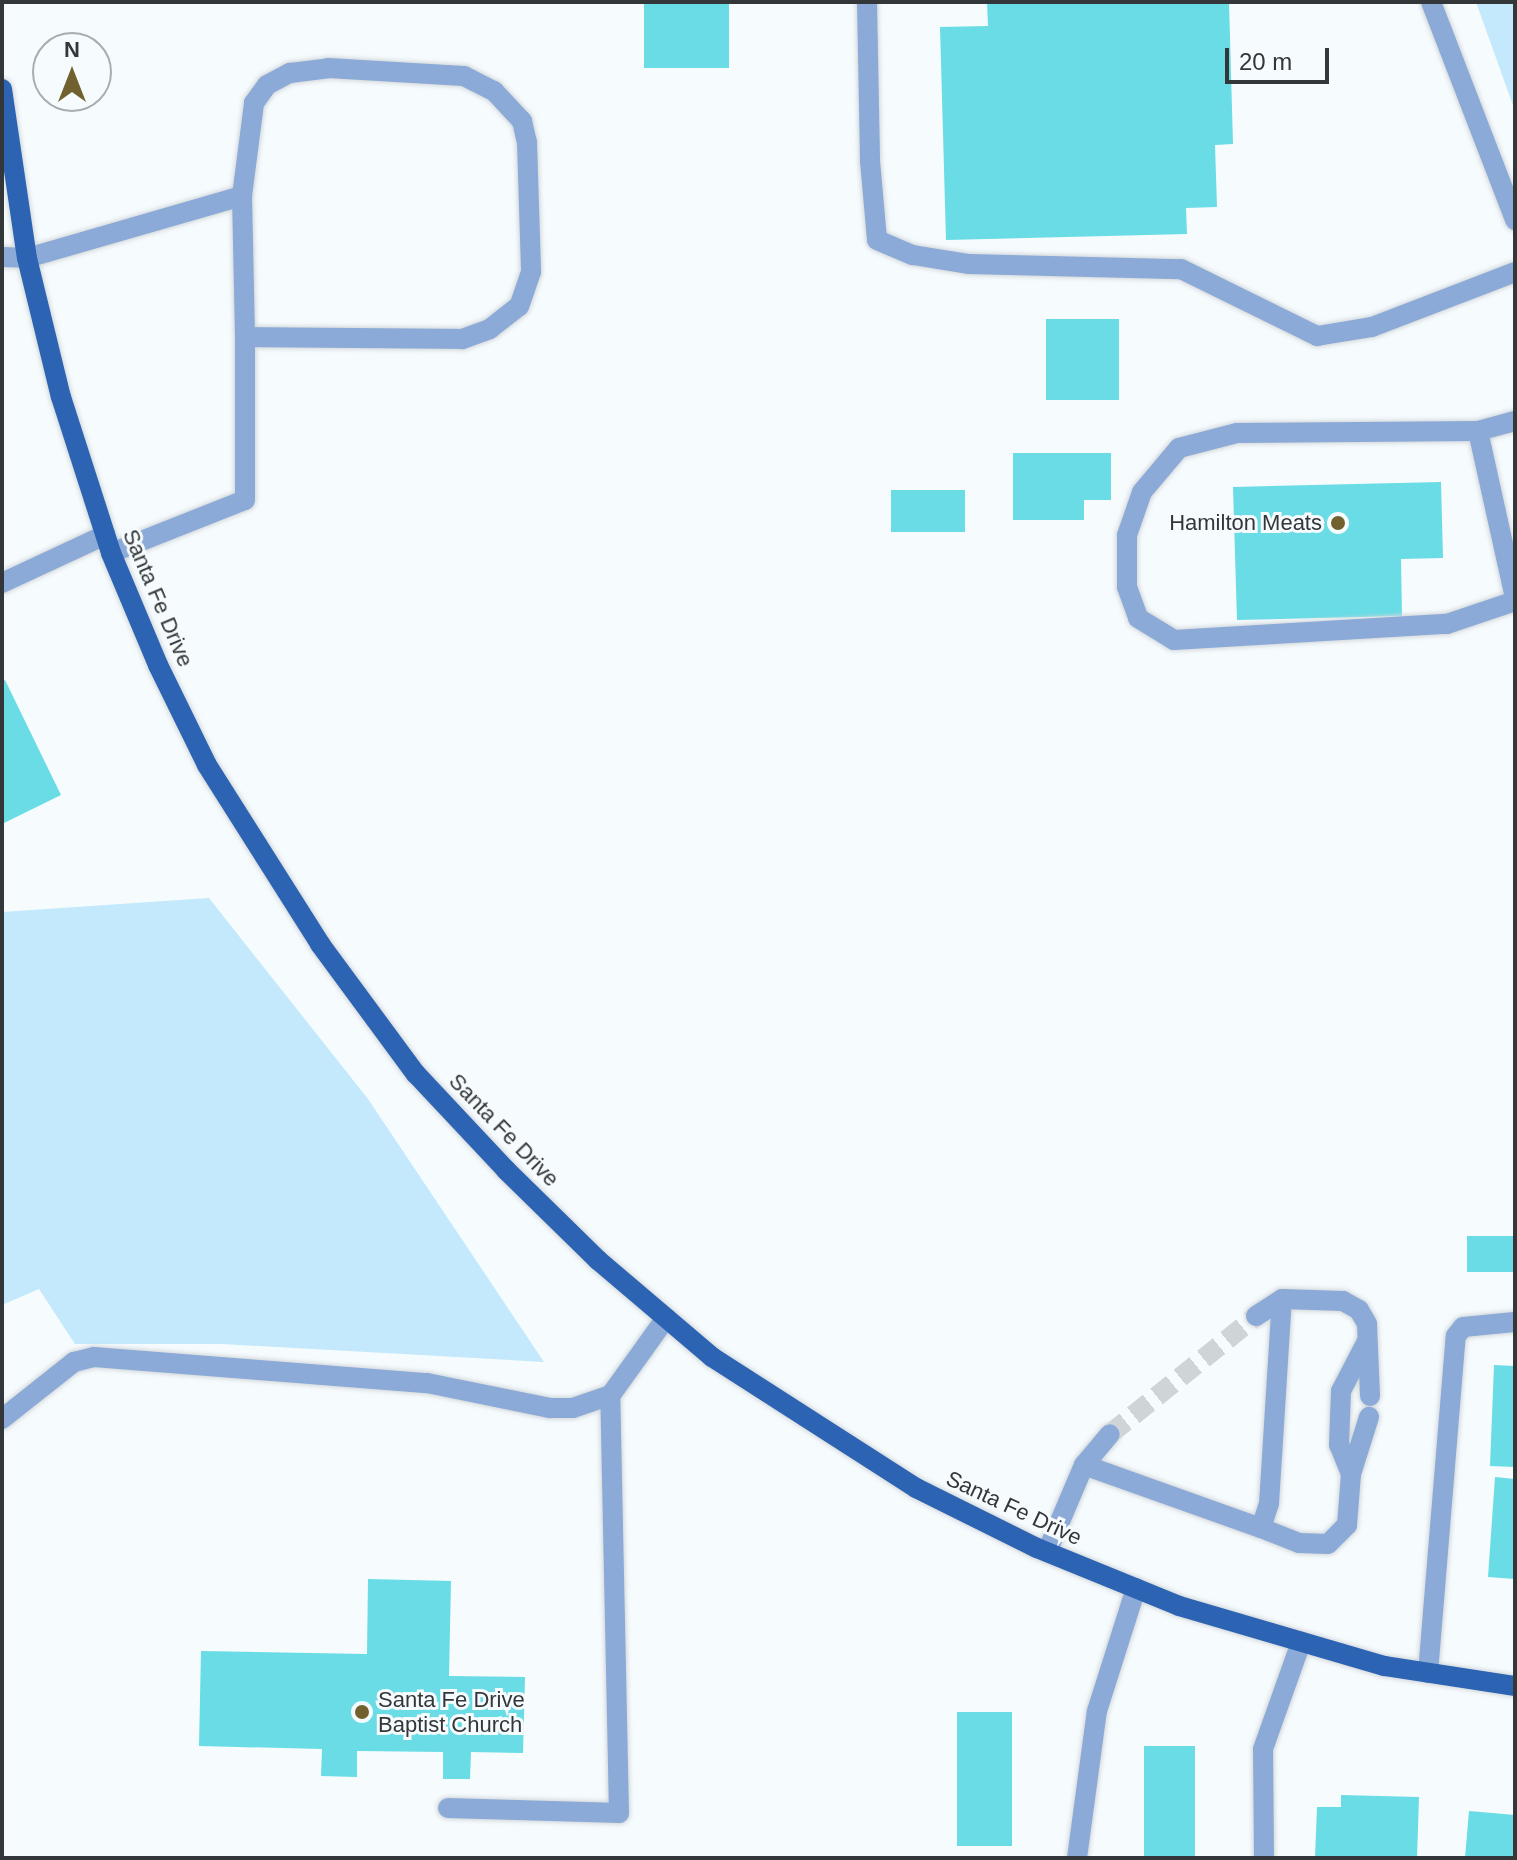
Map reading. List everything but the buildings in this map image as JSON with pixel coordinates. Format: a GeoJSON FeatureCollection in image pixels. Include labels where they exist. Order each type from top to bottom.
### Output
{"type":"FeatureCollection","features":[{"type":"Feature","properties":{"kind":"main road","name":"Santa Fe Drive"},"geometry":{"type":"LineString","coordinates":[[2,89],[27,258],[61,397],[108,544],[207,765],[320,944],[416,1074],[598,1260],[712,1357],[916,1488],[1047,1552],[1136,1588],[1301,1642],[1428,1673],[1515,1686]]}},
{"type":"Feature","properties":{"kind":"street"},"geometry":{"type":"LineString","coordinates":[[867,2],[870,161],[877,240],[901,250],[969,264],[1181,269],[1317,336],[1372,327],[1515,272]]}},
{"type":"Feature","properties":{"kind":"street"},"geometry":{"type":"LineString","coordinates":[[1431,2],[1515,220]]}},
{"type":"Feature","properties":{"kind":"street"},"geometry":{"type":"LineString","coordinates":[[2,583],[108,544],[245,500],[242,196],[254,103],[267,85],[290,73],[328,68],[464,76],[494,91],[522,121],[527,142],[531,272],[519,306],[490,329],[462,339],[245,337]]}},
{"type":"Feature","properties":{"kind":"street"},"geometry":{"type":"LineString","coordinates":[[2,257],[27,258],[242,196]]}},
{"type":"Feature","properties":{"kind":"street"},"geometry":{"type":"LineString","coordinates":[[1478,431],[1515,599],[1447,624],[1174,640],[1138,618],[1127,587],[1127,535],[1142,492],[1179,448],[1237,433],[1478,431],[1515,421]]}},
{"type":"Feature","properties":{"kind":"street"},"geometry":{"type":"LineString","coordinates":[[1261,1528],[1269,1504],[1282,1299]]}},
{"type":"Feature","properties":{"kind":"street"},"geometry":{"type":"LineString","coordinates":[[1084,1465],[1299,1543],[1328,1544],[1347,1525],[1351,1474],[1370,1406],[1367,1324],[1359,1310],[1343,1301],[1282,1299],[1256,1316]]}},
{"type":"Feature","properties":{"kind":"street"},"geometry":{"type":"LineString","coordinates":[[2,1419],[74,1362],[94,1357],[427,1383],[550,1408],[573,1408],[610,1395],[666,1318]]}},
{"type":"Feature","properties":{"kind":"street"},"geometry":{"type":"LineString","coordinates":[[1428,1673],[1456,1336],[1463,1327],[1515,1322]]}},
{"type":"Feature","properties":{"kind":"street"},"geometry":{"type":"LineString","coordinates":[[1351,1474],[1339,1445],[1341,1391],[1367,1341]]}},
{"type":"Feature","properties":{"kind":"street"},"geometry":{"type":"LineString","coordinates":[[448,1808],[619,1813],[610,1395]]}},
{"type":"Feature","properties":{"kind":"street"},"geometry":{"type":"LineString","coordinates":[[1047,1552],[1084,1465],[1110,1434]]}},
{"type":"Feature","properties":{"kind":"street"},"geometry":{"type":"LineString","coordinates":[[1077,1858],[1097,1711],[1136,1588]]}},
{"type":"Feature","properties":{"kind":"street"},"geometry":{"type":"LineString","coordinates":[[1264,1858],[1263,1749],[1301,1642]]}},
{"type":"Feature","properties":{"kind":"shaded area"},"geometry":{"type":"Polygon","coordinates":[[[1476,2],[1515,2],[1515,111],[1476,2]]]}},
{"type":"Feature","properties":{"kind":"shaded area"},"geometry":{"type":"Polygon","coordinates":[[[209,898],[368,1099],[544,1362],[222,1344],[75,1344],[39,1289],[2,1305],[2,912],[209,898]]]}},
{"type":"Feature","properties":{"kind":"tunnel"},"geometry":{"type":"LineString","coordinates":[[1110,1434],[1256,1316]]}},
{"type":"Feature","properties":{"kind":"place","name":"Hamilton Meats"},"geometry":{"type":"Point","coordinates":[1338,523]}},
{"type":"Feature","properties":{"kind":"place","name":"Santa Fe Drive Baptist Church"},"geometry":{"type":"Point","coordinates":[362,1712]}}]}
